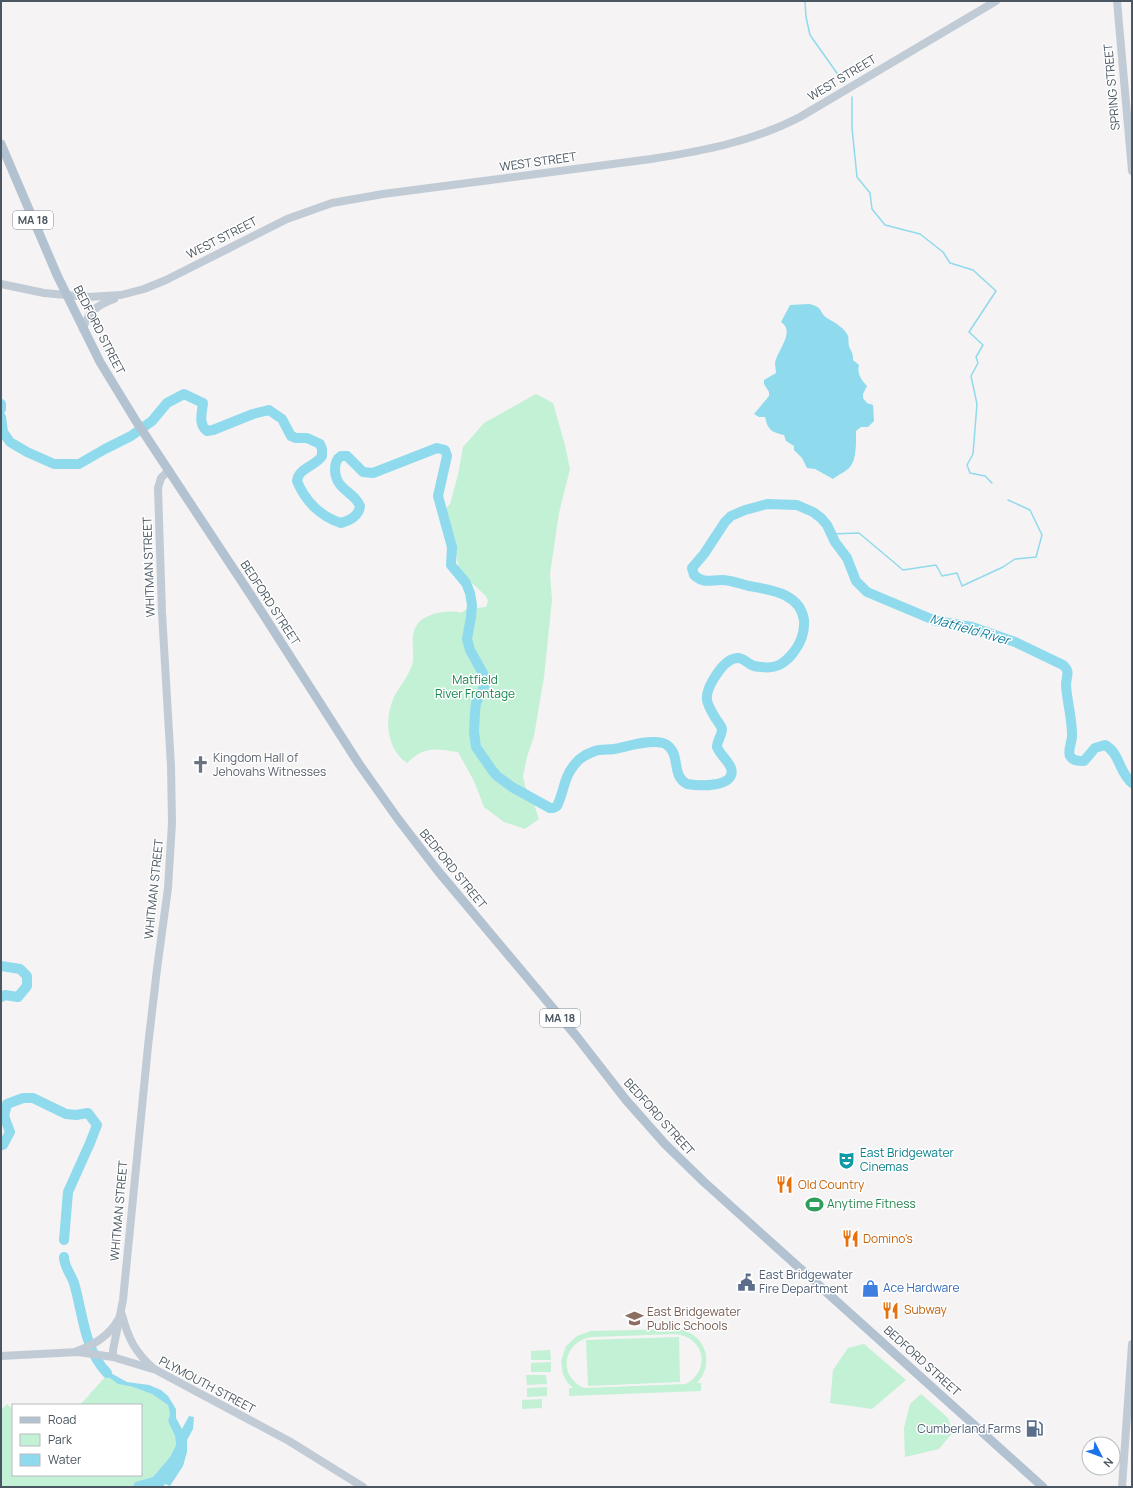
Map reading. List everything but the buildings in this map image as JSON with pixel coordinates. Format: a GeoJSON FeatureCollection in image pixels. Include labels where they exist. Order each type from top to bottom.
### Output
{"type":"FeatureCollection","features":[{"type":"Feature","properties":{"kind":"main road","name":"WEST STREET"},"geometry":{"type":"LineString","coordinates":[[1,284],[33,292],[67,295],[99,297],[128,294],[172,278],[287,219],[332,203],[678,154],[719,146],[762,133],[790,122],[826,102],[944,30],[961,22],[996,1]]}},
{"type":"Feature","properties":{"kind":"main road","name":"SPRING STREET"},"geometry":{"type":"LineString","coordinates":[[1117,1],[1132,172]]}},
{"type":"Feature","properties":{"kind":"main road","name":"BEDFORD STREET"},"geometry":{"type":"LineString","coordinates":[[1,144],[52,265],[100,362],[136,421],[257,605],[351,752],[394,814],[447,882],[577,1037],[634,1110],[665,1144],[704,1182],[1043,1487]]}},
{"type":"Feature","properties":{"kind":"main road"},"geometry":{"type":"LineString","coordinates":[[83,329],[87,316],[97,307],[107,301],[128,294]]}},
{"type":"Feature","properties":{"kind":"main road","name":"WHITMAN STREET"},"geometry":{"type":"LineString","coordinates":[[110,1357],[122,1312],[148,1046],[167,902],[172,824],[171,766],[162,613],[158,493],[160,480],[169,470]]}},
{"type":"Feature","properties":{"kind":"main road"},"geometry":{"type":"LineString","coordinates":[[88,1350],[114,1327],[122,1312]]}},
{"type":"Feature","properties":{"kind":"main road"},"geometry":{"type":"LineString","coordinates":[[122,1312],[127,1331],[134,1346],[146,1362],[156,1370]]}},
{"type":"Feature","properties":{"kind":"main road"},"geometry":{"type":"LineString","coordinates":[[1122,1487],[1132,1344]]}},
{"type":"Feature","properties":{"kind":"main road","name":"PLYMOUTH STREET"},"geometry":{"type":"LineString","coordinates":[[1,1356],[88,1350],[156,1370],[289,1441],[363,1487]]}},
{"type":"Feature","properties":{"kind":"green space","name":"Matfield River Frontage"},"geometry":{"type":"Polygon","coordinates":[[[536,394],[553,403],[570,469],[559,513],[550,574],[552,600],[544,677],[534,736],[523,776],[525,786],[534,804],[539,819],[525,829],[504,822],[484,807],[474,781],[458,752],[437,749],[425,751],[413,757],[407,763],[400,757],[391,742],[388,723],[394,697],[413,663],[413,636],[414,630],[419,622],[430,615],[437,613],[452,611],[461,613],[467,609],[486,607],[488,601],[486,596],[461,573],[446,508],[450,504],[458,475],[463,447],[484,423],[536,394]]]}},
{"type":"Feature","properties":{"kind":"green space"},"geometry":{"type":"Polygon","coordinates":[[[679,1329],[688,1332],[696,1337],[705,1351],[706,1367],[703,1375],[697,1383],[701,1383],[701,1391],[569,1396],[569,1388],[573,1388],[567,1382],[563,1374],[561,1361],[566,1346],[577,1336],[591,1331],[679,1329]],[[675,1334],[592,1337],[582,1340],[575,1345],[567,1360],[567,1368],[575,1383],[584,1388],[686,1384],[694,1378],[702,1363],[701,1354],[698,1347],[693,1341],[685,1336],[675,1334]]]}},
{"type":"Feature","properties":{"kind":"green space"},"geometry":{"type":"Polygon","coordinates":[[[679,1337],[680,1382],[588,1386],[586,1340],[679,1337]]]}},
{"type":"Feature","properties":{"kind":"green space"},"geometry":{"type":"Polygon","coordinates":[[[864,1344],[906,1380],[872,1409],[830,1403],[833,1370],[848,1348],[864,1344]]]}},
{"type":"Feature","properties":{"kind":"green space"},"geometry":{"type":"Polygon","coordinates":[[[550,1350],[551,1360],[531,1360],[531,1351],[550,1350]]]}},
{"type":"Feature","properties":{"kind":"green space"},"geometry":{"type":"Polygon","coordinates":[[[551,1362],[551,1372],[531,1372],[531,1363],[551,1362]]]}},
{"type":"Feature","properties":{"kind":"green space"},"geometry":{"type":"Polygon","coordinates":[[[107,1375],[118,1384],[133,1387],[152,1394],[168,1405],[170,1414],[168,1421],[175,1436],[176,1445],[170,1457],[153,1477],[135,1482],[133,1487],[1,1487],[1,1410],[7,1404],[12,1408],[12,1476],[142,1476],[142,1404],[81,1404],[107,1375]]]}},
{"type":"Feature","properties":{"kind":"green space"},"geometry":{"type":"Polygon","coordinates":[[[526,1375],[546,1375],[547,1384],[527,1385],[526,1375]]]}},
{"type":"Feature","properties":{"kind":"green space"},"geometry":{"type":"Polygon","coordinates":[[[547,1387],[547,1396],[527,1397],[527,1388],[547,1387]]]}},
{"type":"Feature","properties":{"kind":"green space"},"geometry":{"type":"Polygon","coordinates":[[[921,1394],[948,1418],[953,1432],[939,1449],[905,1457],[904,1428],[910,1404],[921,1394]]]}},
{"type":"Feature","properties":{"kind":"green space"},"geometry":{"type":"Polygon","coordinates":[[[542,1399],[542,1408],[522,1409],[522,1400],[542,1399]]]}},
{"type":"Feature","properties":{"kind":"water"},"geometry":{"type":"Polygon","coordinates":[[[809,304],[819,308],[825,316],[847,333],[853,360],[859,365],[860,376],[867,386],[863,394],[863,398],[867,403],[873,405],[874,421],[868,427],[861,427],[856,431],[856,451],[852,465],[833,479],[815,469],[807,468],[802,458],[794,450],[794,446],[786,441],[784,435],[771,430],[767,425],[765,417],[759,417],[754,414],[769,396],[764,380],[776,373],[776,358],[787,331],[781,322],[790,305],[809,304]]]}},
{"type":"Feature","properties":{"kind":"water"},"geometry":{"type":"Polygon","coordinates":[[[94,1362],[101,1363],[107,1371],[127,1382],[149,1385],[161,1390],[168,1396],[176,1409],[176,1418],[182,1429],[189,1416],[194,1417],[193,1429],[187,1440],[187,1452],[183,1466],[170,1486],[165,1484],[163,1487],[133,1487],[135,1482],[153,1477],[170,1457],[176,1445],[175,1436],[168,1421],[170,1414],[168,1405],[152,1394],[133,1387],[118,1384],[99,1370],[94,1362]]]}},
{"type":"Feature","properties":{"kind":"waterway"},"geometry":{"type":"LineString","coordinates":[[805,1],[806,17],[810,35],[844,83]]}},
{"type":"Feature","properties":{"kind":"waterway"},"geometry":{"type":"LineString","coordinates":[[852,97],[852,128],[857,177],[870,193],[872,209],[885,225],[920,234],[943,252],[950,263],[973,270],[996,291],[969,332],[983,345],[976,357],[978,363],[971,376],[977,404],[973,454],[967,465],[970,473],[985,476],[992,483]]}},
{"type":"Feature","properties":{"kind":"waterway","name":"Matfield River"},"geometry":{"type":"LineString","coordinates":[[1,417],[3,432],[10,442],[27,452],[54,464],[79,464],[131,436],[152,421],[167,403],[184,394],[203,403],[201,414],[202,425],[207,431],[253,414],[269,410],[282,419],[291,436],[296,438],[307,438],[320,444],[322,456],[300,473],[297,481],[304,495],[314,507],[327,517],[341,523],[356,515],[360,506],[354,497],[342,487],[336,477],[336,464],[341,456],[347,456],[363,472],[373,473],[437,448],[445,450],[447,456],[438,496],[452,547],[451,565],[466,583],[470,593],[472,605],[467,639],[470,650],[485,677],[484,687],[476,703],[474,732],[476,747],[497,776],[512,787],[550,808],[557,806],[566,779],[575,764],[581,758],[597,750],[614,749],[649,742],[662,743],[671,749],[674,754],[679,776],[687,784],[715,784],[723,782],[731,775],[731,768],[717,747],[722,729],[708,704],[707,696],[710,686],[723,666],[733,659],[741,658],[760,667],[771,667],[783,663],[793,653],[800,642],[804,629],[804,620],[797,604],[791,598],[783,594],[729,581],[704,581],[694,575],[692,568],[704,554],[725,522],[731,516],[745,510],[767,504],[797,505],[813,512],[821,518],[827,525],[835,542],[847,558],[856,581],[867,592],[936,621],[972,627],[1015,642],[1063,665],[1067,670],[1067,697],[1072,728],[1069,751],[1071,758],[1078,761],[1084,761],[1095,748],[1105,745],[1114,753],[1124,774],[1132,783]]}},
{"type":"Feature","properties":{"kind":"waterway","name":"Matfield River"},"geometry":{"type":"LineString","coordinates":[[1,404],[1,409]]}},
{"type":"Feature","properties":{"kind":"waterway"},"geometry":{"type":"LineString","coordinates":[[831,534],[859,533],[903,570],[936,565],[942,576],[957,573],[962,586],[1003,567],[1015,559],[1036,557],[1042,535],[1030,510],[1008,500]]}},
{"type":"Feature","properties":{"kind":"waterway"},"geometry":{"type":"LineString","coordinates":[[1,966],[20,969],[27,976],[27,986],[18,997],[5,995],[1,997]]}},
{"type":"Feature","properties":{"kind":"waterway"},"geometry":{"type":"LineString","coordinates":[[1,1145],[3,1145],[10,1132],[4,1116],[7,1104],[23,1098],[33,1098],[66,1114],[76,1115],[88,1113],[97,1125],[68,1192],[64,1240]]}},
{"type":"Feature","properties":{"kind":"waterway"},"geometry":{"type":"LineString","coordinates":[[64,1257],[66,1267],[74,1283],[85,1331],[93,1353],[99,1364],[107,1373]]}},
{"type":"Feature","properties":{"kind":"place","name":"Kingdom Hall of Jehovahs Witnesses"},"geometry":{"type":"Point","coordinates":[200,765]}},
{"type":"Feature","properties":{"kind":"place","name":"East Bridgewater Cinemas"},"geometry":{"type":"Point","coordinates":[847,1160]}},
{"type":"Feature","properties":{"kind":"place","name":"Old Country"},"geometry":{"type":"Point","coordinates":[785,1185]}},
{"type":"Feature","properties":{"kind":"place","name":"Anytime Fitness"},"geometry":{"type":"Point","coordinates":[814,1204]}},
{"type":"Feature","properties":{"kind":"place","name":"Domino's"},"geometry":{"type":"Point","coordinates":[850,1239]}},
{"type":"Feature","properties":{"kind":"place","name":"East Bridgewater Fire Department"},"geometry":{"type":"Point","coordinates":[746,1282]}},
{"type":"Feature","properties":{"kind":"place","name":"Ace Hardware"},"geometry":{"type":"Point","coordinates":[870,1288]}},
{"type":"Feature","properties":{"kind":"place","name":"Subway"},"geometry":{"type":"Point","coordinates":[891,1310]}},
{"type":"Feature","properties":{"kind":"place","name":"East Bridgewater Public Schools"},"geometry":{"type":"Point","coordinates":[634,1319]}},
{"type":"Feature","properties":{"kind":"place","name":"Cumberland Farms"},"geometry":{"type":"Point","coordinates":[1034,1429]}}]}
